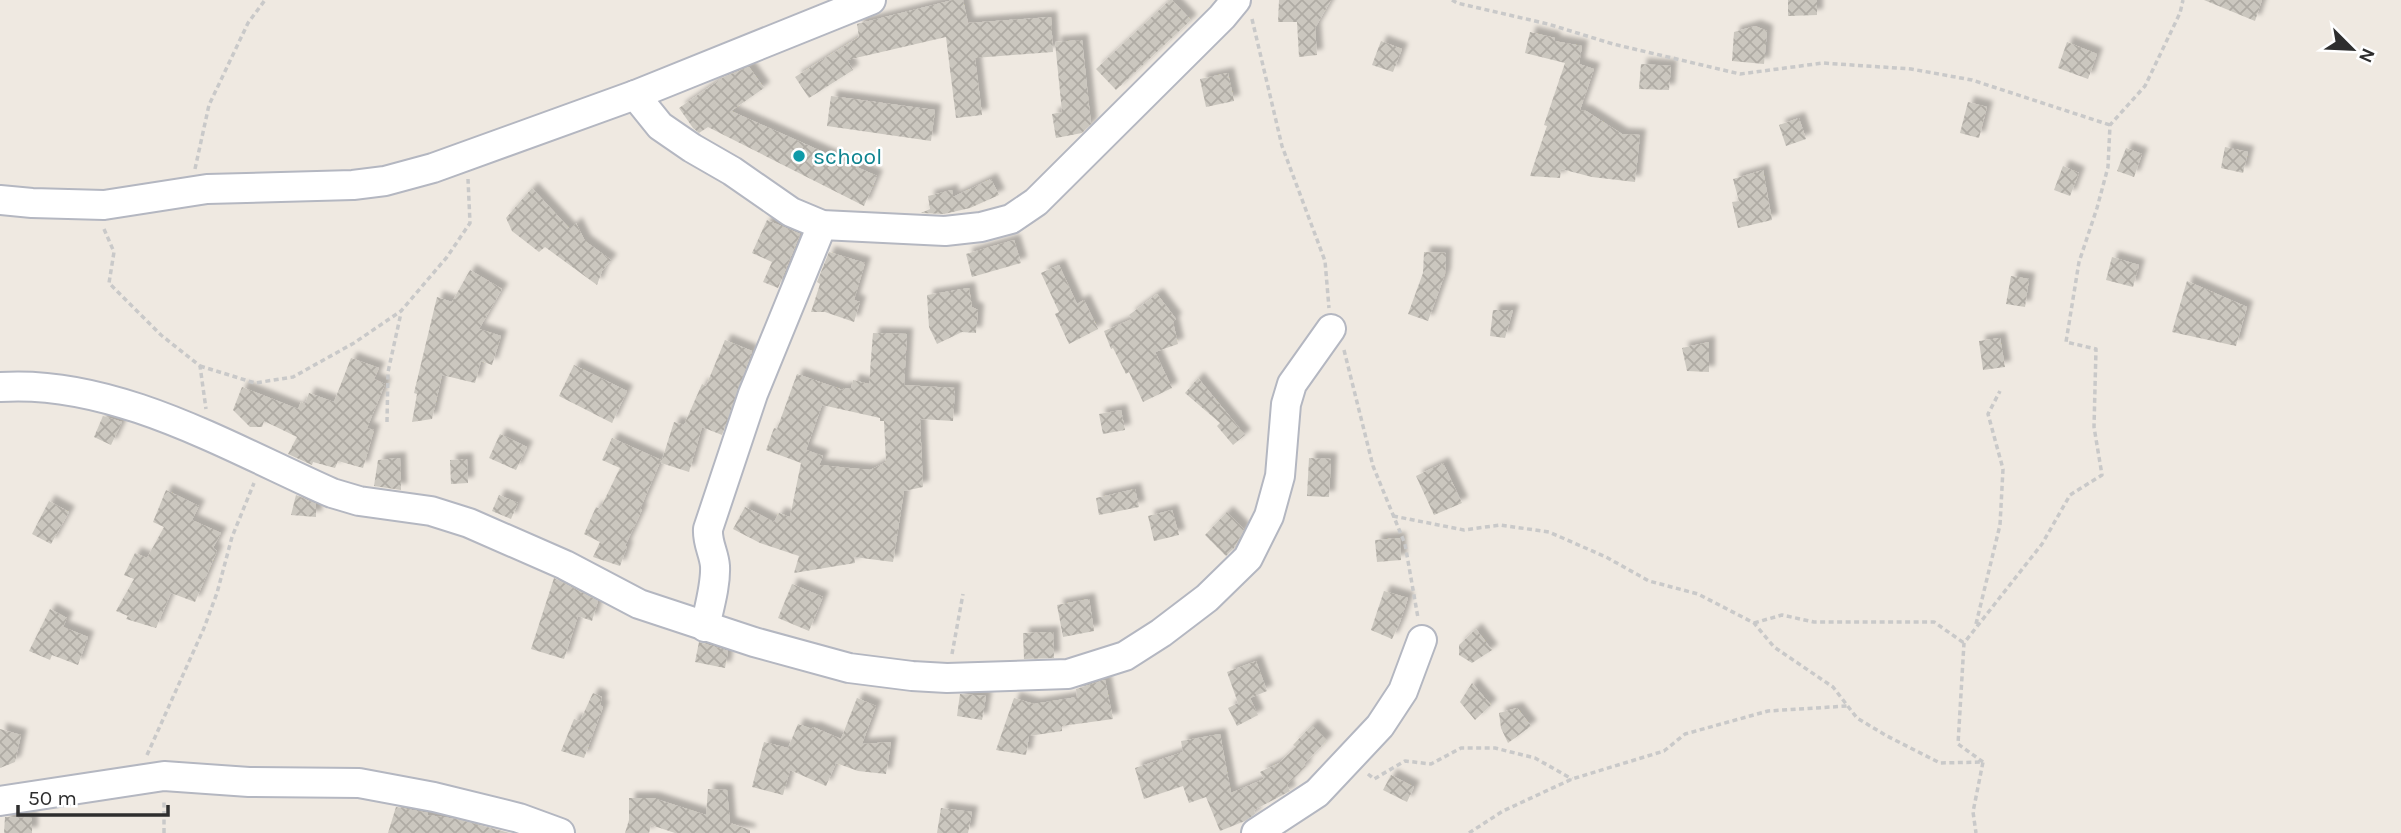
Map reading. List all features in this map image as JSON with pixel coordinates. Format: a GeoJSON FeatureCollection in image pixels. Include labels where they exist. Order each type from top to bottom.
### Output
{"type":"FeatureCollection","features":[{"type":"Feature","properties":{"kind":"street"},"geometry":{"type":"LineString","coordinates":[[0,200],[93,205],[130,202],[207,188],[374,182],[433,168],[635,95],[871,0]]}},
{"type":"Feature","properties":{"kind":"street"},"geometry":{"type":"LineString","coordinates":[[635,95],[660,126],[791,212],[822,225],[945,231],[981,227],[1011,219],[1036,202],[1236,0]]}},
{"type":"Feature","properties":{"kind":"street"},"geometry":{"type":"LineString","coordinates":[[705,627],[715,569],[714,557],[707,543],[708,528],[753,394],[822,225]]}},
{"type":"Feature","properties":{"kind":"street"},"geometry":{"type":"LineString","coordinates":[[0,387],[23,385],[79,392],[154,414],[332,493],[359,501],[430,511],[470,523],[565,565],[639,604],[705,627],[849,668],[947,678],[1068,674],[1125,656],[1161,633],[1207,598],[1248,558],[1269,516],[1280,476],[1286,404],[1292,384],[1331,329]]}},
{"type":"Feature","properties":{"kind":"street"},"geometry":{"type":"LineString","coordinates":[[1256,833],[1317,793],[1380,726],[1403,691],[1422,640]]}},
{"type":"Feature","properties":{"kind":"street"},"geometry":{"type":"LineString","coordinates":[[0,801],[164,776],[249,782],[359,783],[434,797],[519,818],[560,833]]}},
{"type":"Feature","properties":{"kind":"path"},"geometry":{"type":"LineString","coordinates":[[190,191],[209,105],[248,23],[265,0]]}},
{"type":"Feature","properties":{"kind":"path"},"geometry":{"type":"LineString","coordinates":[[1452,0],[1548,24],[1613,44],[1740,74],[1823,63],[1911,69],[1972,80],[2110,125]]}},
{"type":"Feature","properties":{"kind":"path"},"geometry":{"type":"LineString","coordinates":[[1983,762],[1958,744],[1964,643],[2042,544],[2070,495],[2102,475],[2094,427],[2095,349],[2066,342],[2079,262],[2108,167],[2110,125],[2145,86],[2180,13],[2183,0]]}},
{"type":"Feature","properties":{"kind":"path"},"geometry":{"type":"LineString","coordinates":[[93,205],[114,252],[109,283],[161,335],[200,366],[255,383],[293,377],[354,343],[401,311],[447,257],[470,223],[467,156]]}},
{"type":"Feature","properties":{"kind":"path"},"geometry":{"type":"LineString","coordinates":[[387,422],[388,372],[401,311]]}},
{"type":"Feature","properties":{"kind":"path"},"geometry":{"type":"LineString","coordinates":[[200,366],[209,437]]}},
{"type":"Feature","properties":{"kind":"path"},"geometry":{"type":"LineString","coordinates":[[1975,626],[2000,525],[2003,469],[1988,414],[2000,391]]}},
{"type":"Feature","properties":{"kind":"path"},"geometry":{"type":"LineString","coordinates":[[136,780],[204,628],[217,593],[232,537],[252,492],[259,461]]}},
{"type":"Feature","properties":{"kind":"path"},"geometry":{"type":"LineString","coordinates":[[1393,516],[1464,530],[1500,525],[1549,532],[1606,557],[1649,581],[1698,594],[1754,623],[1774,647],[1833,687],[1857,718],[1940,763],[1983,762]]}},
{"type":"Feature","properties":{"kind":"path"},"geometry":{"type":"LineString","coordinates":[[947,678],[963,594]]}},
{"type":"Feature","properties":{"kind":"path"},"geometry":{"type":"LineString","coordinates":[[1754,623],[1782,615],[1814,622],[1934,622],[1964,643]]}},
{"type":"Feature","properties":{"kind":"path"},"geometry":{"type":"LineString","coordinates":[[1469,833],[1503,811],[1572,779],[1664,751],[1685,734],[1768,711],[1847,706]]}},
{"type":"Feature","properties":{"kind":"path"},"geometry":{"type":"LineString","coordinates":[[1348,758],[1374,779],[1405,761],[1431,764],[1461,748],[1495,748],[1535,758],[1572,779]]}},
{"type":"Feature","properties":{"kind":"path"},"geometry":{"type":"LineString","coordinates":[[1976,833],[1973,812],[1983,762]]}},
{"type":"Feature","properties":{"kind":"path"},"geometry":{"type":"LineString","coordinates":[[164,776],[164,833]]}},
{"type":"Feature","properties":{"kind":"building"},"geometry":{"type":"Polygon","coordinates":[[[953,0],[963,0],[968,23],[1051,17],[1053,52],[975,58],[982,115],[956,118],[946,37],[847,60],[853,70],[809,98],[795,77],[859,37],[857,24],[953,0]]]}},
{"type":"Feature","properties":{"kind":"building"},"geometry":{"type":"Polygon","coordinates":[[[1170,0],[1191,20],[1116,90],[1096,69],[1170,0]]]}},
{"type":"Feature","properties":{"kind":"building"},"geometry":{"type":"Polygon","coordinates":[[[1279,0],[1331,0],[1315,28],[1317,55],[1299,57],[1297,22],[1278,22],[1279,0]]]}},
{"type":"Feature","properties":{"kind":"building"},"geometry":{"type":"Polygon","coordinates":[[[1788,0],[1817,0],[1817,15],[1788,16],[1788,0]]]}},
{"type":"Feature","properties":{"kind":"building"},"geometry":{"type":"Polygon","coordinates":[[[2204,0],[2262,0],[2255,21],[2204,0]]]}},
{"type":"Feature","properties":{"kind":"building"},"geometry":{"type":"Polygon","coordinates":[[[1755,26],[1767,31],[1764,64],[1732,61],[1734,32],[1755,26]]]}},
{"type":"Feature","properties":{"kind":"building"},"geometry":{"type":"Polygon","coordinates":[[[1530,32],[1555,38],[1554,41],[1582,46],[1579,64],[1594,69],[1580,110],[1586,111],[1622,134],[1640,135],[1635,182],[1592,177],[1561,169],[1560,178],[1530,176],[1565,63],[1525,53],[1530,32]]]}},
{"type":"Feature","properties":{"kind":"building"},"geometry":{"type":"Polygon","coordinates":[[[1082,40],[1091,124],[1082,133],[1056,138],[1052,114],[1062,112],[1055,42],[1082,40]]]}},
{"type":"Feature","properties":{"kind":"building"},"geometry":{"type":"Polygon","coordinates":[[[1381,41],[1402,49],[1393,72],[1372,65],[1381,41]]]}},
{"type":"Feature","properties":{"kind":"building"},"geometry":{"type":"Polygon","coordinates":[[[2067,42],[2097,54],[2088,79],[2058,68],[2067,42]]]}},
{"type":"Feature","properties":{"kind":"building"},"geometry":{"type":"Polygon","coordinates":[[[1641,64],[1671,66],[1669,90],[1639,89],[1641,64]]]}},
{"type":"Feature","properties":{"kind":"building","name":"school"},"geometry":{"type":"Polygon","coordinates":[[[749,67],[764,88],[731,111],[877,176],[864,206],[708,127],[699,133],[693,128],[679,108],[724,77],[749,67]]]}},
{"type":"Feature","properties":{"kind":"building"},"geometry":{"type":"Polygon","coordinates":[[[1228,73],[1234,101],[1206,107],[1200,79],[1228,73]]]}},
{"type":"Feature","properties":{"kind":"building"},"geometry":{"type":"Polygon","coordinates":[[[831,96],[935,110],[931,141],[827,126],[831,96]]]}},
{"type":"Feature","properties":{"kind":"building"},"geometry":{"type":"Polygon","coordinates":[[[1968,102],[1987,107],[1979,138],[1960,133],[1968,102]]]}},
{"type":"Feature","properties":{"kind":"building"},"geometry":{"type":"Polygon","coordinates":[[[1799,118],[1806,139],[1786,146],[1779,125],[1799,118]]]}},
{"type":"Feature","properties":{"kind":"building"},"geometry":{"type":"Polygon","coordinates":[[[2225,147],[2248,152],[2243,173],[2221,168],[2225,147]]]}},
{"type":"Feature","properties":{"kind":"building"},"geometry":{"type":"Polygon","coordinates":[[[2126,148],[2142,154],[2134,177],[2117,171],[2126,148]]]}},
{"type":"Feature","properties":{"kind":"building"},"geometry":{"type":"Polygon","coordinates":[[[2063,166],[2079,173],[2070,196],[2054,190],[2063,166]]]}},
{"type":"Feature","properties":{"kind":"building"},"geometry":{"type":"Polygon","coordinates":[[[1763,170],[1772,220],[1738,228],[1732,202],[1739,201],[1733,179],[1763,170]]]}},
{"type":"Feature","properties":{"kind":"building"},"geometry":{"type":"Polygon","coordinates":[[[991,179],[999,195],[970,208],[944,214],[921,213],[930,209],[928,196],[952,190],[953,197],[991,179]]]}},
{"type":"Feature","properties":{"kind":"building"},"geometry":{"type":"Polygon","coordinates":[[[532,188],[570,229],[576,223],[585,241],[611,260],[602,271],[597,285],[545,247],[539,252],[512,231],[506,218],[532,188]]]}},
{"type":"Feature","properties":{"kind":"building"},"geometry":{"type":"Polygon","coordinates":[[[767,220],[800,234],[778,288],[763,282],[772,262],[752,253],[767,220]]]}},
{"type":"Feature","properties":{"kind":"building"},"geometry":{"type":"Polygon","coordinates":[[[1014,240],[1021,263],[972,277],[966,254],[1014,240]]]}},
{"type":"Feature","properties":{"kind":"building"},"geometry":{"type":"Polygon","coordinates":[[[829,252],[865,263],[854,300],[860,302],[854,322],[825,312],[811,312],[820,284],[817,282],[829,252]]]}},
{"type":"Feature","properties":{"kind":"building"},"geometry":{"type":"Polygon","coordinates":[[[1424,252],[1446,253],[1445,274],[1428,321],[1408,314],[1423,273],[1424,252]]]}},
{"type":"Feature","properties":{"kind":"building"},"geometry":{"type":"Polygon","coordinates":[[[2112,257],[2139,265],[2133,287],[2106,280],[2112,257]]]}},
{"type":"Feature","properties":{"kind":"building"},"geometry":{"type":"Polygon","coordinates":[[[1059,265],[1077,304],[1084,300],[1098,329],[1069,344],[1055,314],[1059,312],[1041,273],[1059,265]]]}},
{"type":"Feature","properties":{"kind":"building"},"geometry":{"type":"Polygon","coordinates":[[[470,270],[502,289],[479,329],[501,336],[492,365],[481,361],[475,383],[442,375],[432,419],[412,422],[417,394],[414,393],[437,297],[452,302],[470,270]]]}},
{"type":"Feature","properties":{"kind":"building"},"geometry":{"type":"Polygon","coordinates":[[[2011,276],[2029,279],[2025,307],[2006,304],[2011,276]]]}},
{"type":"Feature","properties":{"kind":"building"},"geometry":{"type":"Polygon","coordinates":[[[2187,281],[2247,307],[2236,346],[2172,332],[2187,281]]]}},
{"type":"Feature","properties":{"kind":"building"},"geometry":{"type":"Polygon","coordinates":[[[969,288],[972,307],[978,310],[976,333],[962,332],[937,344],[929,327],[927,295],[969,288]]]}},
{"type":"Feature","properties":{"kind":"building"},"geometry":{"type":"Polygon","coordinates":[[[1157,294],[1176,319],[1173,322],[1178,344],[1155,352],[1172,388],[1143,402],[1129,372],[1126,374],[1113,348],[1111,349],[1104,331],[1132,319],[1129,315],[1157,294]]]}},
{"type":"Feature","properties":{"kind":"building"},"geometry":{"type":"Polygon","coordinates":[[[1493,310],[1513,310],[1505,338],[1490,336],[1493,310]]]}},
{"type":"Feature","properties":{"kind":"building"},"geometry":{"type":"Polygon","coordinates":[[[873,333],[907,334],[904,385],[955,388],[953,421],[920,419],[923,487],[904,491],[893,562],[854,557],[855,563],[794,573],[799,556],[760,543],[733,529],[745,507],[774,522],[779,513],[790,517],[801,463],[766,450],[774,428],[777,429],[797,374],[843,390],[851,389],[853,380],[869,384],[873,333]],[[822,405],[806,450],[823,456],[819,465],[870,470],[886,462],[884,421],[880,421],[880,418],[822,405]]]}},
{"type":"Feature","properties":{"kind":"building"},"geometry":{"type":"Polygon","coordinates":[[[2000,338],[2005,367],[1983,370],[1979,341],[2000,338]]]}},
{"type":"Feature","properties":{"kind":"building"},"geometry":{"type":"Polygon","coordinates":[[[725,340],[752,351],[722,435],[702,427],[689,472],[661,463],[674,422],[684,425],[702,384],[706,386],[725,340]]]}},
{"type":"Feature","properties":{"kind":"building"},"geometry":{"type":"Polygon","coordinates":[[[1709,342],[1709,372],[1687,371],[1682,348],[1709,342]]]}},
{"type":"Feature","properties":{"kind":"building"},"geometry":{"type":"Polygon","coordinates":[[[351,358],[379,368],[374,379],[385,384],[367,428],[374,430],[363,468],[338,461],[335,468],[313,462],[312,465],[288,454],[297,437],[264,421],[262,427],[250,427],[233,410],[242,387],[298,409],[301,402],[305,404],[309,393],[334,402],[351,358]]]}},
{"type":"Feature","properties":{"kind":"building"},"geometry":{"type":"Polygon","coordinates":[[[574,365],[627,391],[612,423],[559,396],[574,365]]]}},
{"type":"Feature","properties":{"kind":"building"},"geometry":{"type":"Polygon","coordinates":[[[1198,378],[1245,435],[1233,445],[1217,426],[1220,423],[1185,393],[1198,378]]]}},
{"type":"Feature","properties":{"kind":"building"},"geometry":{"type":"Polygon","coordinates":[[[1121,410],[1125,430],[1103,434],[1099,414],[1121,410]]]}},
{"type":"Feature","properties":{"kind":"building"},"geometry":{"type":"Polygon","coordinates":[[[103,416],[122,422],[111,445],[94,437],[103,416]]]}},
{"type":"Feature","properties":{"kind":"building"},"geometry":{"type":"Polygon","coordinates":[[[500,434],[527,447],[516,470],[489,458],[500,434]]]}},
{"type":"Feature","properties":{"kind":"building"},"geometry":{"type":"Polygon","coordinates":[[[612,438],[661,460],[625,546],[627,547],[620,566],[593,557],[600,542],[584,534],[596,507],[600,509],[620,468],[602,460],[612,438]]]}},
{"type":"Feature","properties":{"kind":"building"},"geometry":{"type":"Polygon","coordinates":[[[400,458],[401,490],[374,486],[378,460],[400,458]]]}},
{"type":"Feature","properties":{"kind":"building"},"geometry":{"type":"Polygon","coordinates":[[[1309,458],[1331,459],[1329,497],[1307,496],[1309,458]]]}},
{"type":"Feature","properties":{"kind":"building"},"geometry":{"type":"Polygon","coordinates":[[[467,459],[468,483],[451,484],[450,460],[467,459]]]}},
{"type":"Feature","properties":{"kind":"building"},"geometry":{"type":"Polygon","coordinates":[[[1443,463],[1462,503],[1434,515],[1416,476],[1443,463]]]}},
{"type":"Feature","properties":{"kind":"building"},"geometry":{"type":"Polygon","coordinates":[[[1135,489],[1139,507],[1099,515],[1096,498],[1135,489]]]}},
{"type":"Feature","properties":{"kind":"building"},"geometry":{"type":"Polygon","coordinates":[[[166,490],[199,506],[192,520],[221,533],[213,548],[217,551],[195,602],[171,593],[156,628],[126,619],[128,616],[116,611],[134,579],[124,575],[135,553],[147,558],[164,527],[153,522],[166,490]]]}},
{"type":"Feature","properties":{"kind":"building"},"geometry":{"type":"Polygon","coordinates":[[[296,495],[316,504],[316,517],[291,515],[296,495]]]}},
{"type":"Feature","properties":{"kind":"building"},"geometry":{"type":"Polygon","coordinates":[[[499,495],[518,503],[511,519],[492,511],[499,495]]]}},
{"type":"Feature","properties":{"kind":"building"},"geometry":{"type":"Polygon","coordinates":[[[49,501],[69,512],[51,544],[32,534],[49,501]]]}},
{"type":"Feature","properties":{"kind":"building"},"geometry":{"type":"Polygon","coordinates":[[[1172,510],[1179,535],[1154,541],[1148,516],[1172,510]]]}},
{"type":"Feature","properties":{"kind":"building"},"geometry":{"type":"Polygon","coordinates":[[[1227,512],[1244,529],[1234,548],[1226,556],[1205,535],[1227,512]]]}},
{"type":"Feature","properties":{"kind":"building"},"geometry":{"type":"Polygon","coordinates":[[[1400,538],[1401,560],[1377,562],[1375,540],[1400,538]]]}},
{"type":"Feature","properties":{"kind":"building"},"geometry":{"type":"Polygon","coordinates":[[[554,578],[598,601],[592,621],[578,616],[564,659],[531,649],[554,578]]]}},
{"type":"Feature","properties":{"kind":"building"},"geometry":{"type":"Polygon","coordinates":[[[792,584],[823,597],[809,631],[778,618],[792,584]]]}},
{"type":"Feature","properties":{"kind":"building"},"geometry":{"type":"Polygon","coordinates":[[[1384,591],[1408,598],[1392,639],[1371,630],[1384,591]]]}},
{"type":"Feature","properties":{"kind":"building"},"geometry":{"type":"Polygon","coordinates":[[[1089,599],[1094,631],[1063,637],[1057,605],[1089,599]]]}},
{"type":"Feature","properties":{"kind":"building"},"geometry":{"type":"Polygon","coordinates":[[[50,609],[67,618],[63,627],[88,637],[78,665],[52,655],[50,660],[29,651],[50,609]]]}},
{"type":"Feature","properties":{"kind":"building"},"geometry":{"type":"Polygon","coordinates":[[[1476,629],[1492,650],[1472,663],[1459,655],[1459,645],[1476,629]]]}},
{"type":"Feature","properties":{"kind":"building"},"geometry":{"type":"Polygon","coordinates":[[[1053,632],[1054,658],[1024,659],[1023,633],[1053,632]]]}},
{"type":"Feature","properties":{"kind":"building"},"geometry":{"type":"Polygon","coordinates":[[[699,642],[728,651],[725,668],[695,662],[699,642]]]}},
{"type":"Feature","properties":{"kind":"building"},"geometry":{"type":"Polygon","coordinates":[[[1256,661],[1267,691],[1250,698],[1258,715],[1237,726],[1228,708],[1238,703],[1227,672],[1256,661]]]}},
{"type":"Feature","properties":{"kind":"building"},"geometry":{"type":"Polygon","coordinates":[[[1105,680],[1113,719],[1062,726],[1062,731],[1029,736],[1026,755],[996,750],[1014,698],[1034,704],[1077,697],[1076,689],[1105,680]]]}},
{"type":"Feature","properties":{"kind":"building"},"geometry":{"type":"Polygon","coordinates":[[[1472,683],[1491,705],[1475,720],[1460,702],[1472,683]]]}},
{"type":"Feature","properties":{"kind":"building"},"geometry":{"type":"Polygon","coordinates":[[[593,693],[602,697],[600,705],[603,707],[584,758],[561,751],[574,719],[580,721],[593,693]]]}},
{"type":"Feature","properties":{"kind":"building"},"geometry":{"type":"Polygon","coordinates":[[[960,694],[986,696],[982,720],[957,716],[960,694]]]}},
{"type":"Feature","properties":{"kind":"building"},"geometry":{"type":"Polygon","coordinates":[[[857,698],[876,706],[862,744],[891,742],[886,774],[858,771],[836,763],[826,786],[790,770],[783,795],[752,787],[764,742],[788,748],[798,724],[812,729],[813,727],[841,739],[857,698]]]}},
{"type":"Feature","properties":{"kind":"building"},"geometry":{"type":"Polygon","coordinates":[[[1517,708],[1531,726],[1508,743],[1501,728],[1499,713],[1517,708]]]}},
{"type":"Feature","properties":{"kind":"building"},"geometry":{"type":"Polygon","coordinates":[[[1312,725],[1327,740],[1287,785],[1290,791],[1254,810],[1255,814],[1245,821],[1220,831],[1206,797],[1189,803],[1183,786],[1144,799],[1135,768],[1183,752],[1181,741],[1220,734],[1231,793],[1264,779],[1260,772],[1279,763],[1296,747],[1293,745],[1312,725]]]}},
{"type":"Feature","properties":{"kind":"building"},"geometry":{"type":"Polygon","coordinates":[[[0,729],[21,735],[15,762],[0,768],[0,729]]]}},
{"type":"Feature","properties":{"kind":"building"},"geometry":{"type":"Polygon","coordinates":[[[1391,775],[1414,787],[1407,802],[1383,790],[1391,775]]]}},
{"type":"Feature","properties":{"kind":"building"},"geometry":{"type":"Polygon","coordinates":[[[708,789],[727,790],[730,823],[750,830],[750,833],[675,833],[651,825],[649,833],[625,833],[629,820],[629,798],[653,798],[706,815],[708,789]]]}},
{"type":"Feature","properties":{"kind":"building"},"geometry":{"type":"Polygon","coordinates":[[[396,807],[456,819],[510,833],[388,833],[396,807]]]}},
{"type":"Feature","properties":{"kind":"building"},"geometry":{"type":"Polygon","coordinates":[[[941,808],[972,812],[968,833],[937,833],[941,808]]]}},
{"type":"Feature","properties":{"kind":"building"},"geometry":{"type":"Polygon","coordinates":[[[5,817],[32,818],[32,833],[4,833],[5,817]]]}},
{"type":"Feature","properties":{"kind":"place","name":"school"},"geometry":{"type":"Point","coordinates":[799,156]}}]}
